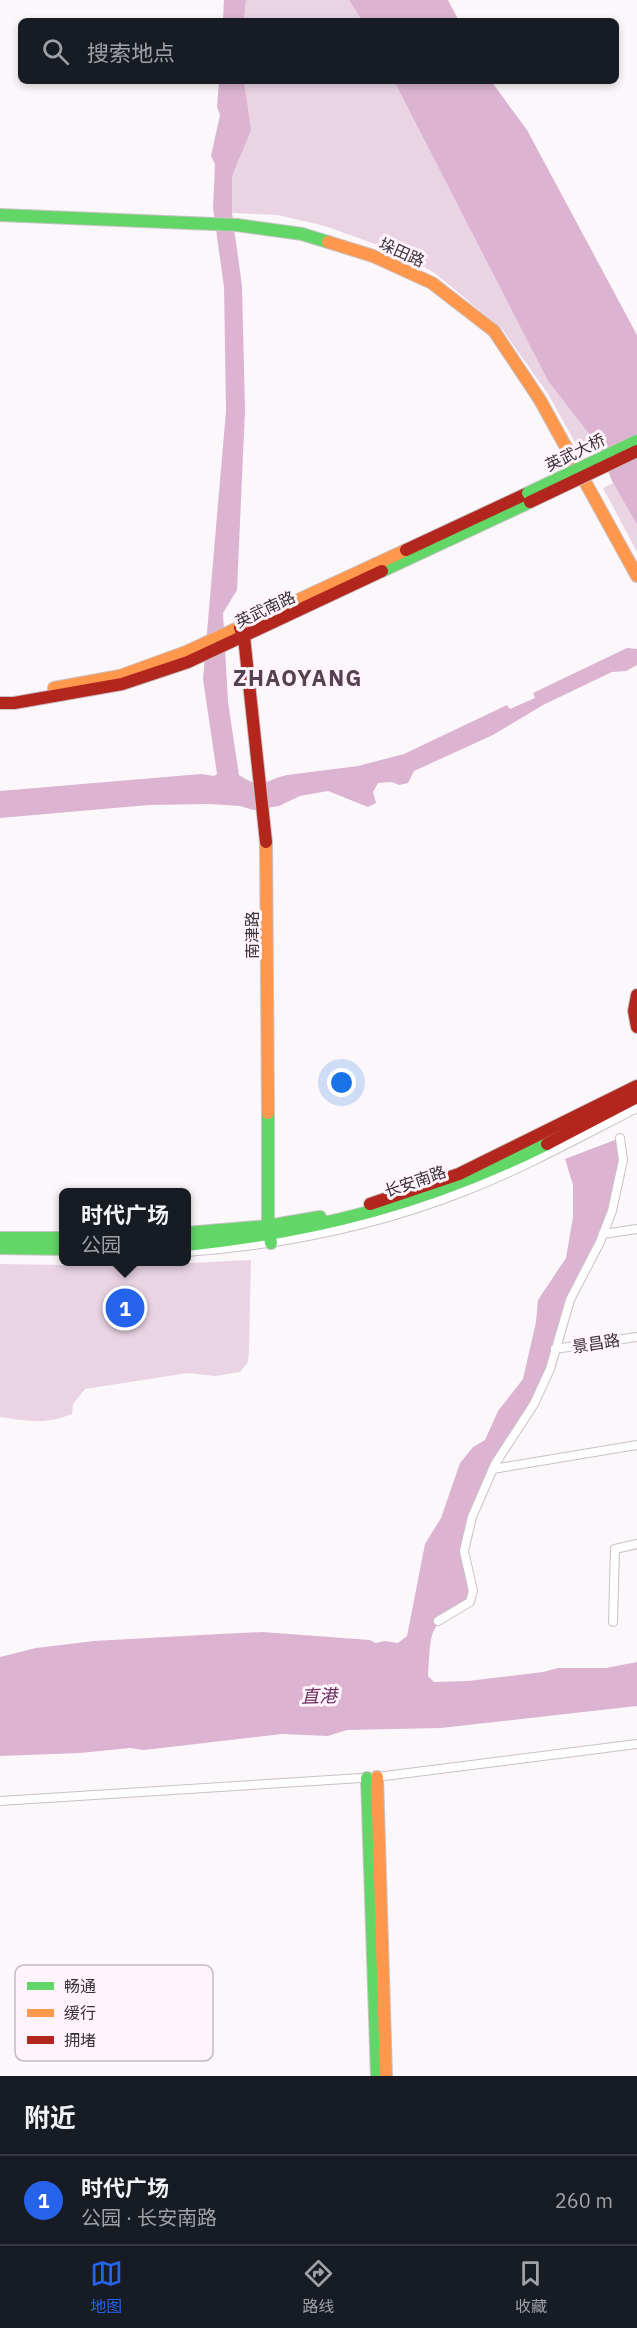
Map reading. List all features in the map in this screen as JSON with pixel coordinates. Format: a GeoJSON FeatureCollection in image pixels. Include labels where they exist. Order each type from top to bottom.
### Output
{"type":"FeatureCollection","features":[{"type":"Feature","properties":{"kind":"main road","name":"垛田路"},"geometry":{"type":"LineString","coordinates":[[0,215],[237,225],[302,234],[373,256],[432,283],[494,331],[540,400],[637,576]]}},
{"type":"Feature","properties":{"kind":"main road","name":"英武大桥"},"geometry":{"type":"LineString","coordinates":[[529,497],[637,441]]}},
{"type":"Feature","properties":{"kind":"main road","name":"英武大桥"},"geometry":{"type":"LineString","coordinates":[[529,497],[637,452]]}},
{"type":"Feature","properties":{"kind":"main road","name":"英武南路"},"geometry":{"type":"LineString","coordinates":[[0,703],[14,703],[122,684],[229,638],[529,497]]}},
{"type":"Feature","properties":{"kind":"main road","name":"南津路"},"geometry":{"type":"LineString","coordinates":[[242,632],[266,828],[269,918],[270,1235]]}},
{"type":"Feature","properties":{"kind":"main road","name":"英武南路"},"geometry":{"type":"LineString","coordinates":[[0,695],[13,696],[120,675],[187,657]]}},
{"type":"Feature","properties":{"kind":"main road"},"geometry":{"type":"LineString","coordinates":[[637,995],[633,1005],[634,1021],[637,1027]]}},
{"type":"Feature","properties":{"kind":"main road","name":"长安南路"},"geometry":{"type":"LineString","coordinates":[[191,1233],[270,1235],[356,1209],[459,1174],[637,1086]]}},
{"type":"Feature","properties":{"kind":"main road","name":"长安南路"},"geometry":{"type":"LineString","coordinates":[[191,1244],[270,1235],[357,1217],[416,1200],[511,1161],[637,1097]]}},
{"type":"Feature","properties":{"kind":"main road"},"geometry":{"type":"LineString","coordinates":[[0,1238],[59,1238]]}},
{"type":"Feature","properties":{"kind":"main road"},"geometry":{"type":"LineString","coordinates":[[0,1248],[59,1249]]}},
{"type":"Feature","properties":{"kind":"main road"},"geometry":{"type":"LineString","coordinates":[[372,1778],[377,2076]]}},
{"type":"Feature","properties":{"kind":"main road"},"geometry":{"type":"LineString","coordinates":[[372,1778],[386,2076]]}},
{"type":"Feature","properties":{"kind":"street"},"geometry":{"type":"LineString","coordinates":[[191,1252],[240,1248],[270,1235],[359,1225],[425,1206],[515,1169],[637,1108]]}},
{"type":"Feature","properties":{"kind":"street"},"geometry":{"type":"LineString","coordinates":[[438,1621],[470,1602],[473,1591],[464,1551],[472,1516],[493,1469],[534,1404],[550,1369],[570,1300],[603,1234],[612,1211],[623,1160],[620,1138]]}},
{"type":"Feature","properties":{"kind":"street"},"geometry":{"type":"LineString","coordinates":[[603,1234],[637,1229]]}},
{"type":"Feature","properties":{"kind":"street"},"geometry":{"type":"LineString","coordinates":[[0,1254],[59,1254]]}},
{"type":"Feature","properties":{"kind":"street","name":"景昌路"},"geometry":{"type":"LineString","coordinates":[[555,1349],[637,1337]]}},
{"type":"Feature","properties":{"kind":"street"},"geometry":{"type":"LineString","coordinates":[[493,1469],[637,1445]]}},
{"type":"Feature","properties":{"kind":"street"},"geometry":{"type":"LineString","coordinates":[[613,1622],[615,1549],[637,1544]]}},
{"type":"Feature","properties":{"kind":"street"},"geometry":{"type":"LineString","coordinates":[[0,1801],[372,1778],[637,1744]]}},
{"type":"Feature","properties":{"kind":"shaded area"},"geometry":{"type":"Polygon","coordinates":[[[246,0],[349,0],[360,18],[244,18],[246,0]]]}},
{"type":"Feature","properties":{"kind":"shaded area"},"geometry":{"type":"Polygon","coordinates":[[[244,84],[396,84],[548,381],[596,443],[581,453],[548,394],[502,329],[436,274],[400,253],[325,226],[277,215],[232,213],[232,177],[240,158],[246,97],[244,84]]]}},
{"type":"Feature","properties":{"kind":"shaded area"},"geometry":{"type":"Polygon","coordinates":[[[613,483],[637,525],[637,552],[603,488],[613,483]]]}},
{"type":"Feature","properties":{"kind":"shaded area"},"geometry":{"type":"Polygon","coordinates":[[[251,1260],[248,1362],[240,1372],[215,1376],[188,1373],[85,1389],[73,1404],[72,1414],[53,1420],[28,1421],[0,1417],[0,1264],[191,1266],[191,1263],[251,1260]]]}},
{"type":"Feature","properties":{"kind":"water"},"geometry":{"type":"Polygon","coordinates":[[[224,0],[246,0],[244,18],[223,18],[224,0]]]}},
{"type":"Feature","properties":{"kind":"water"},"geometry":{"type":"Polygon","coordinates":[[[349,0],[448,0],[457,18],[360,18],[349,0]]]}},
{"type":"Feature","properties":{"kind":"water"},"geometry":{"type":"Polygon","coordinates":[[[219,84],[244,84],[251,130],[232,177],[232,213],[242,286],[245,410],[237,590],[223,613],[228,702],[239,775],[253,782],[263,783],[287,775],[358,766],[404,754],[507,705],[510,709],[535,698],[533,693],[627,648],[637,649],[637,665],[626,671],[612,672],[543,705],[493,735],[414,771],[408,783],[399,785],[392,782],[378,783],[373,792],[376,803],[368,807],[328,791],[300,796],[279,806],[253,810],[240,806],[210,804],[149,805],[0,818],[0,791],[217,774],[203,679],[226,411],[224,287],[213,208],[215,164],[211,156],[220,115],[217,107],[219,84]]]}},
{"type":"Feature","properties":{"kind":"water"},"geometry":{"type":"Polygon","coordinates":[[[396,84],[493,84],[527,130],[637,335],[637,525],[613,483],[596,443],[548,381],[396,84]]]}},
{"type":"Feature","properties":{"kind":"water","name":"直港"},"geometry":{"type":"Polygon","coordinates":[[[620,1138],[623,1160],[612,1211],[582,1277],[550,1369],[495,1464],[464,1551],[470,1602],[445,1618],[434,1630],[431,1638],[428,1676],[434,1682],[468,1681],[543,1672],[558,1668],[606,1668],[637,1662],[637,1706],[441,1728],[347,1730],[328,1736],[282,1734],[144,1750],[130,1748],[80,1753],[0,1756],[0,1657],[36,1648],[94,1641],[220,1634],[262,1632],[370,1640],[376,1643],[385,1641],[398,1643],[407,1636],[425,1544],[441,1518],[460,1463],[473,1447],[485,1440],[498,1411],[523,1379],[536,1322],[538,1300],[566,1258],[573,1217],[573,1185],[565,1159],[620,1138]]]}},
{"type":"Feature","properties":{"kind":"traffic: fast"},"geometry":{"type":"LineString","coordinates":[[0,215],[237,225],[302,234],[328,242]]}},
{"type":"Feature","properties":{"kind":"traffic: fast"},"geometry":{"type":"LineString","coordinates":[[528,493],[637,441]]}},
{"type":"Feature","properties":{"kind":"traffic: fast"},"geometry":{"type":"LineString","coordinates":[[382,571],[530,502]]}},
{"type":"Feature","properties":{"kind":"traffic: fast"},"geometry":{"type":"LineString","coordinates":[[268,1113],[268,1226],[271,1243]]}},
{"type":"Feature","properties":{"kind":"traffic: fast"},"geometry":{"type":"LineString","coordinates":[[191,1244],[280,1232],[371,1211],[459,1182],[547,1144]]}},
{"type":"Feature","properties":{"kind":"traffic: fast"},"geometry":{"type":"LineString","coordinates":[[191,1233],[268,1226],[320,1217]]}},
{"type":"Feature","properties":{"kind":"traffic: fast"},"geometry":{"type":"LineString","coordinates":[[0,1238],[59,1238]]}},
{"type":"Feature","properties":{"kind":"traffic: fast"},"geometry":{"type":"LineString","coordinates":[[0,1248],[59,1249]]}},
{"type":"Feature","properties":{"kind":"traffic: fast"},"geometry":{"type":"LineString","coordinates":[[367,1778],[377,2076]]}},
{"type":"Feature","properties":{"kind":"traffic: slow"},"geometry":{"type":"LineString","coordinates":[[328,242],[373,256],[432,283],[494,331],[540,400],[637,576]]}},
{"type":"Feature","properties":{"kind":"traffic: slow"},"geometry":{"type":"LineString","coordinates":[[54,688],[120,676],[186,652],[406,550]]}},
{"type":"Feature","properties":{"kind":"traffic: slow"},"geometry":{"type":"LineString","coordinates":[[266,842],[268,1113]]}},
{"type":"Feature","properties":{"kind":"traffic: slow"},"geometry":{"type":"LineString","coordinates":[[377,1777],[386,2076]]}},
{"type":"Feature","properties":{"kind":"traffic: jam"},"geometry":{"type":"LineString","coordinates":[[530,502],[637,451]]}},
{"type":"Feature","properties":{"kind":"traffic: jam"},"geometry":{"type":"LineString","coordinates":[[406,550],[528,493]]}},
{"type":"Feature","properties":{"kind":"traffic: jam"},"geometry":{"type":"LineString","coordinates":[[0,703],[14,703],[122,684],[188,662],[382,571]]}},
{"type":"Feature","properties":{"kind":"traffic: jam"},"geometry":{"type":"LineString","coordinates":[[240,628],[244,637],[266,842]]}},
{"type":"Feature","properties":{"kind":"traffic: jam"},"geometry":{"type":"LineString","coordinates":[[637,995],[634,1011],[637,1027]]}},
{"type":"Feature","properties":{"kind":"traffic: jam"},"geometry":{"type":"LineString","coordinates":[[370,1204],[459,1174],[637,1086]]}},
{"type":"Feature","properties":{"kind":"traffic: jam"},"geometry":{"type":"LineString","coordinates":[[547,1144],[637,1097]]}},
{"type":"Feature","properties":{"kind":"place","name":"时代广场"},"geometry":{"type":"Point","coordinates":[125,1308]}},
{"type":"Feature","properties":{"kind":"district","name":"ZHAOYANG"},"geometry":{"type":"Point","coordinates":[298,677]}}]}
